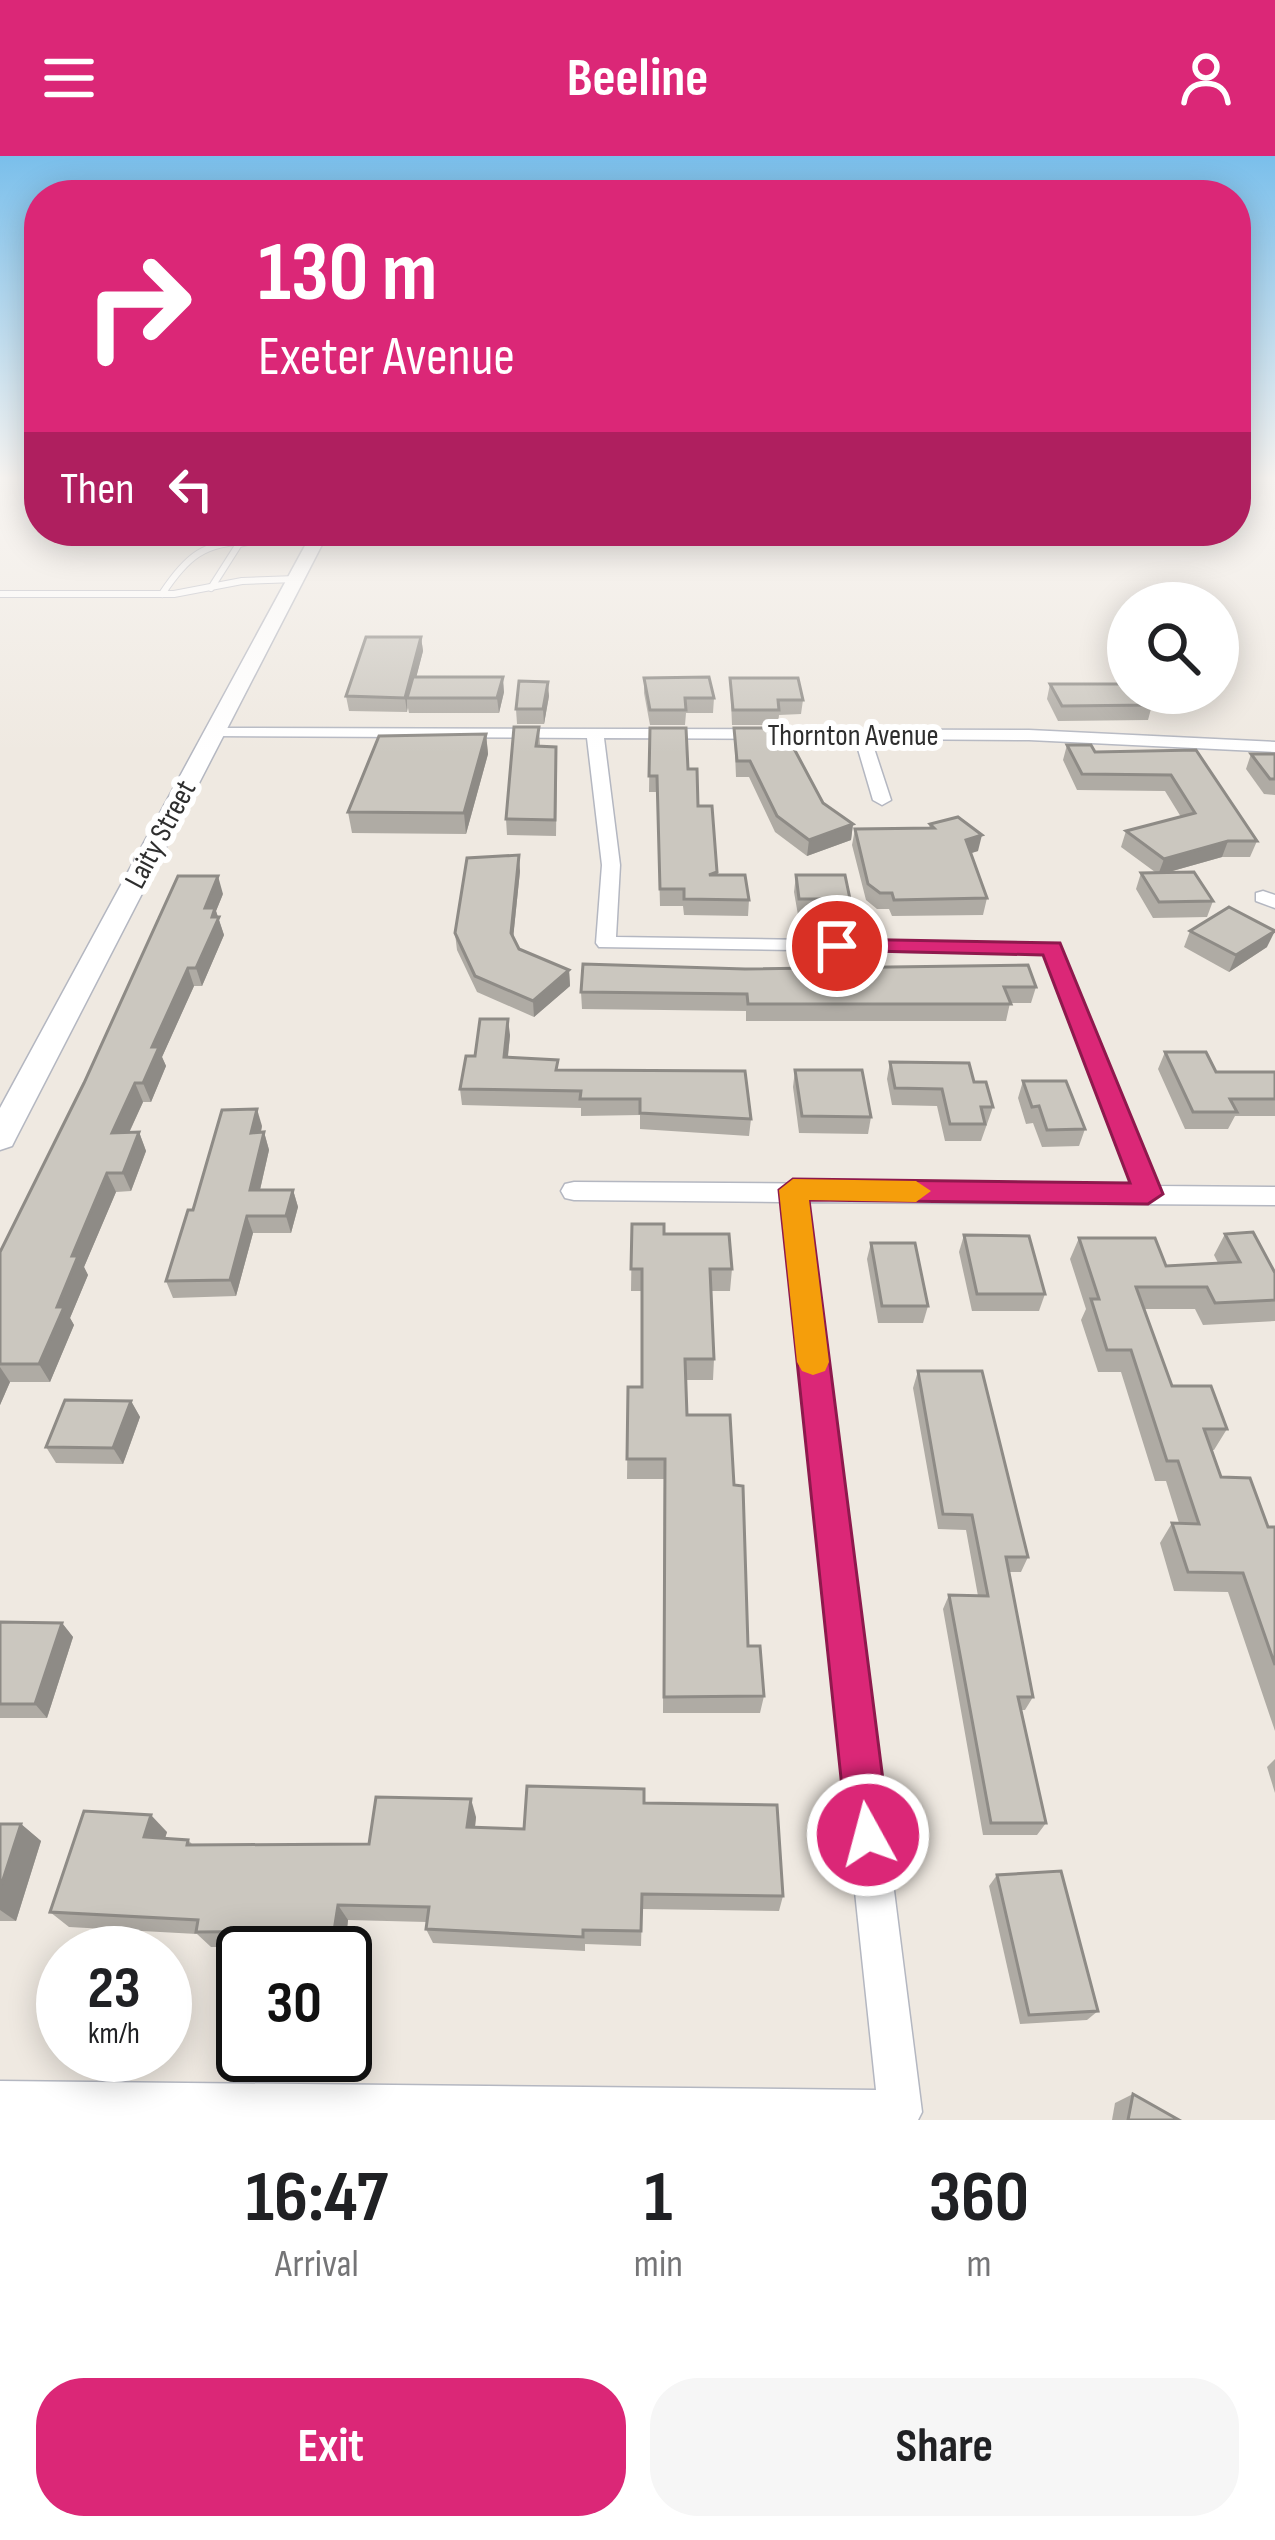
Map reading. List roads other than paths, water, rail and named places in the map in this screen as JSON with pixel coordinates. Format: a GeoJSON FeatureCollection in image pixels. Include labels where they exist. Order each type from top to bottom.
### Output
{"type":"FeatureCollection","features":[{"type":"Feature","properties":{"kind":"street","name":"Laity Street"},"geometry":{"type":"LineString","coordinates":[[0,1138],[301,570]]}},
{"type":"Feature","properties":{"kind":"street","name":"Thornton Avenue"},"geometry":{"type":"LineString","coordinates":[[215,731],[1043,735],[1275,747]]}},
{"type":"Feature","properties":{"kind":"street"},"geometry":{"type":"LineString","coordinates":[[595,734],[611,866],[606,943],[1052,948],[1148,1194]]}},
{"type":"Feature","properties":{"kind":"street"},"geometry":{"type":"LineString","coordinates":[[862,735],[882,800]]}},
{"type":"Feature","properties":{"kind":"street"},"geometry":{"type":"LineString","coordinates":[[0,2102],[900,2112],[793,1190]]}},
{"type":"Feature","properties":{"kind":"street"},"geometry":{"type":"LineString","coordinates":[[574,1191],[1275,1196]]}},
{"type":"Feature","properties":{"kind":"lane"},"geometry":{"type":"LineString","coordinates":[[162,594],[178,570]]}},
{"type":"Feature","properties":{"kind":"lane"},"geometry":{"type":"LineString","coordinates":[[211,589],[223,570]]}},
{"type":"Feature","properties":{"kind":"lane"},"geometry":{"type":"LineString","coordinates":[[0,595],[162,594],[242,581],[296,579]]}}]}
